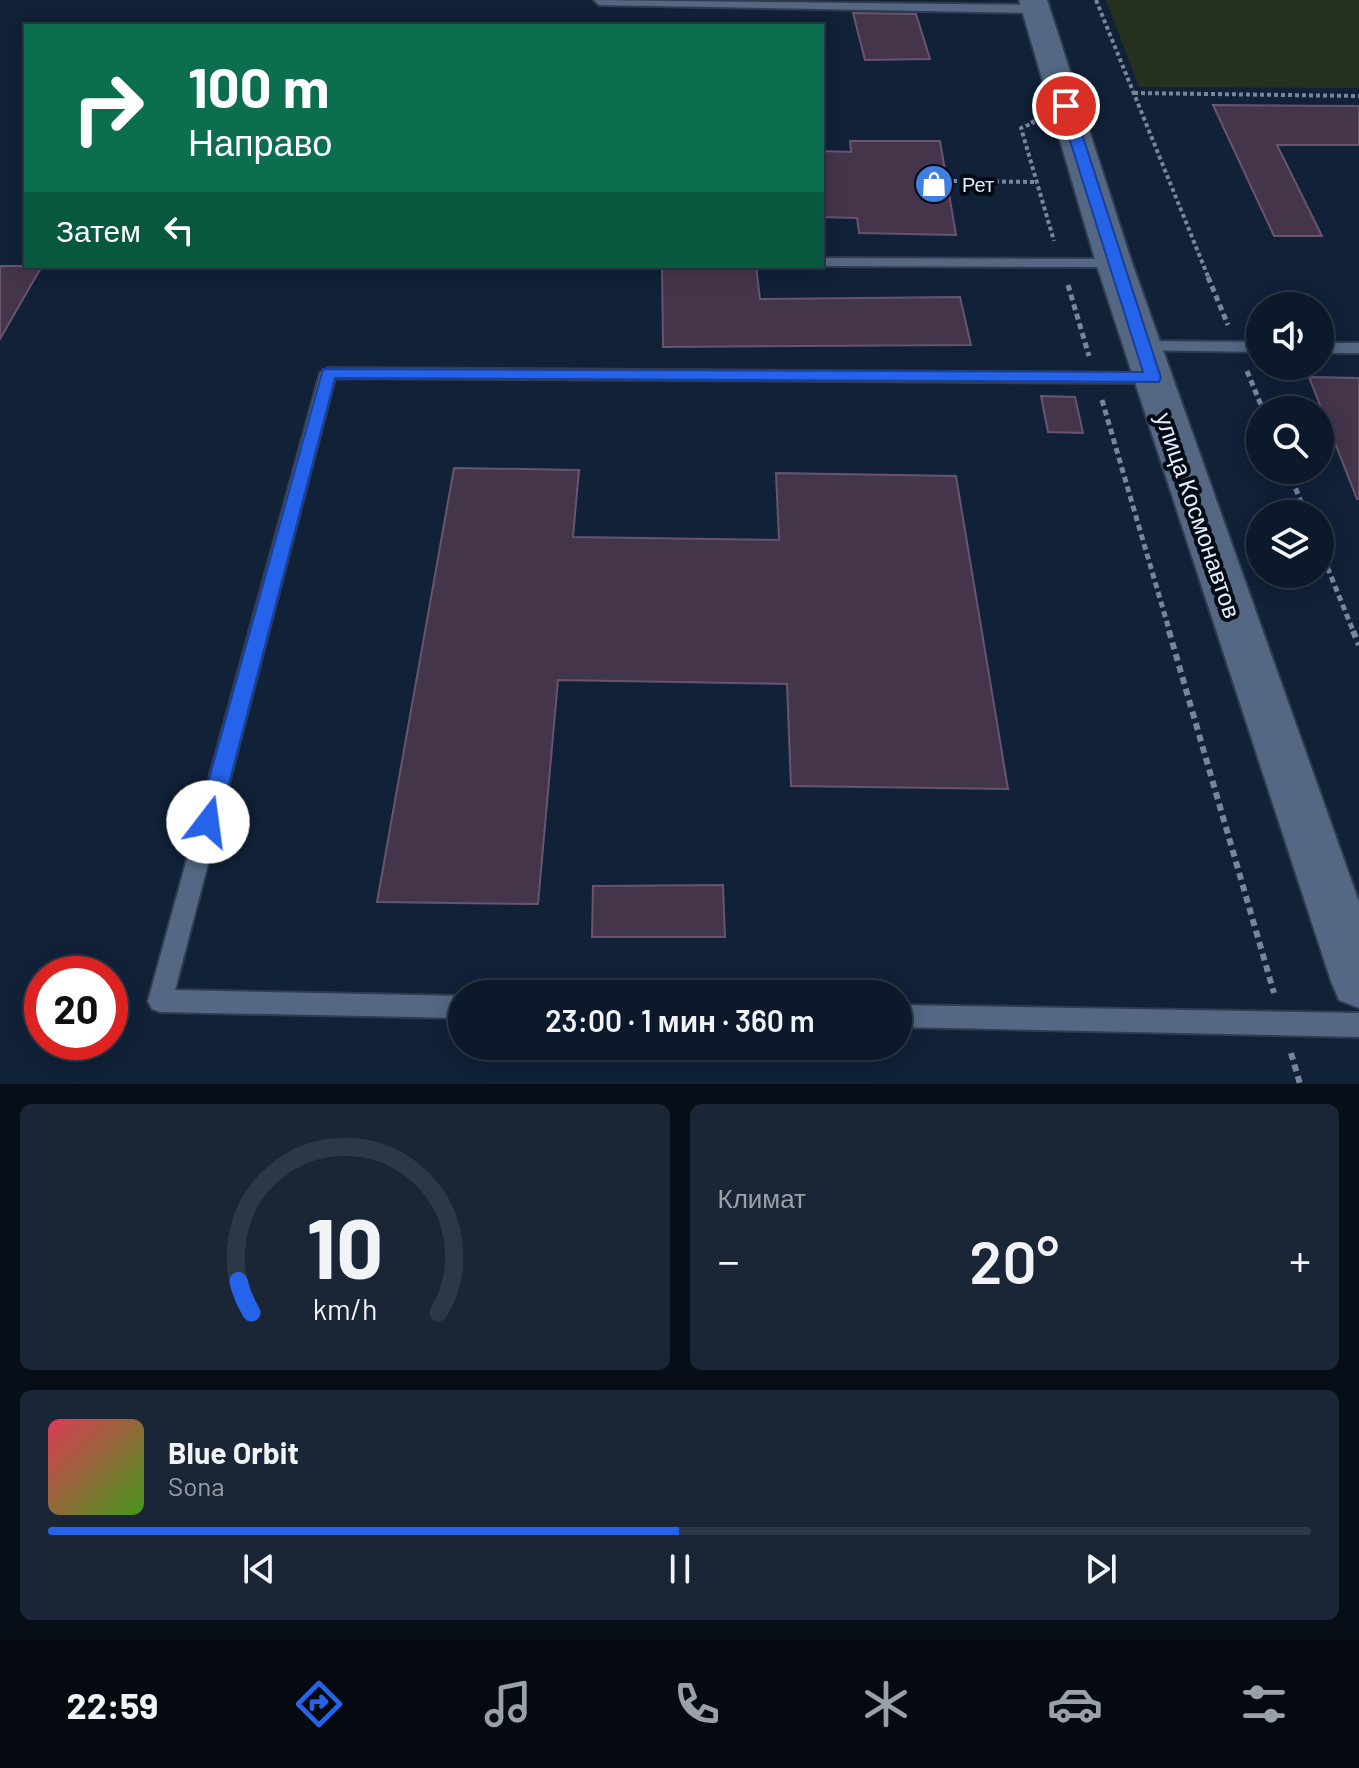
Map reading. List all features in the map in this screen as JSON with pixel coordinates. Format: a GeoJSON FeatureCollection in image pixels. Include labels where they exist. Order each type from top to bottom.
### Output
{"type":"FeatureCollection","features":[{"type":"Feature","properties":{"kind":"main road","name":"улица Космонавтов"},"geometry":{"type":"LineString","coordinates":[[1034,4],[1114,263],[1359,981]]}},
{"type":"Feature","properties":{"kind":"lane"},"geometry":{"type":"LineString","coordinates":[[599,1],[1034,4]]}},
{"type":"Feature","properties":{"kind":"lane"},"geometry":{"type":"LineString","coordinates":[[824,262],[1114,263]]}},
{"type":"Feature","properties":{"kind":"lane"},"geometry":{"type":"LineString","coordinates":[[448,1007],[160,1001],[328,373],[1095,378],[1148,362],[1246,347]]}},
{"type":"Feature","properties":{"kind":"lane"},"geometry":{"type":"LineString","coordinates":[[1334,348],[1359,348]]}},
{"type":"Feature","properties":{"kind":"lane"},"geometry":{"type":"LineString","coordinates":[[912,1016],[1359,1025]]}},
{"type":"Feature","properties":{"kind":"path"},"geometry":{"type":"LineString","coordinates":[[1096,0],[1257,396]]}},
{"type":"Feature","properties":{"kind":"path"},"geometry":{"type":"LineString","coordinates":[[1134,93],[1359,96]]}},
{"type":"Feature","properties":{"kind":"path"},"geometry":{"type":"LineString","coordinates":[[1028,108],[1033,123],[1021,128],[1283,1024]]}},
{"type":"Feature","properties":{"kind":"path"},"geometry":{"type":"LineString","coordinates":[[946,181],[1037,182]]}},
{"type":"Feature","properties":{"kind":"path"},"geometry":{"type":"LineString","coordinates":[[1334,583],[1359,645]]}},
{"type":"Feature","properties":{"kind":"green space"},"geometry":{"type":"Polygon","coordinates":[[[1106,0],[1359,0],[1359,88],[1139,87],[1106,0]]]}},
{"type":"Feature","properties":{"kind":"building"},"geometry":{"type":"Polygon","coordinates":[[[853,13],[916,14],[930,59],[865,60],[853,13]]]}},
{"type":"Feature","properties":{"kind":"building"},"geometry":{"type":"Polygon","coordinates":[[[1213,105],[1359,106],[1359,145],[1277,145],[1322,236],[1274,236],[1213,105]]]}},
{"type":"Feature","properties":{"kind":"building"},"geometry":{"type":"Polygon","coordinates":[[[850,141],[940,141],[956,235],[859,233],[857,218],[824,217],[824,151],[851,152],[850,141]]]}},
{"type":"Feature","properties":{"kind":"building"},"geometry":{"type":"Polygon","coordinates":[[[0,266],[41,268],[0,339],[0,266]]]}},
{"type":"Feature","properties":{"kind":"building"},"geometry":{"type":"Polygon","coordinates":[[[662,268],[756,268],[760,299],[960,297],[971,345],[663,347],[662,268]]]}},
{"type":"Feature","properties":{"kind":"building"},"geometry":{"type":"Polygon","coordinates":[[[1359,378],[1359,499],[1334,441],[1334,396],[1316,396],[1310,380],[1359,378]]]}},
{"type":"Feature","properties":{"kind":"building"},"geometry":{"type":"Polygon","coordinates":[[[1041,396],[1075,397],[1083,433],[1048,432],[1041,396]]]}},
{"type":"Feature","properties":{"kind":"building"},"geometry":{"type":"Polygon","coordinates":[[[454,468],[579,470],[573,537],[779,540],[776,473],[956,476],[1008,789],[791,786],[787,684],[558,680],[538,904],[377,902],[454,468]]]}},
{"type":"Feature","properties":{"kind":"building"},"geometry":{"type":"Polygon","coordinates":[[[723,885],[725,937],[592,937],[593,886],[723,885]]]}},
{"type":"Feature","properties":{"kind":"place","name":"Рет"},"geometry":{"type":"Point","coordinates":[934,184]}},
{"type":"Feature","properties":{"kind":"route"},"geometry":{"type":"LineString","coordinates":[[208,822],[328,373],[1153,378],[1066,106]]}}]}
